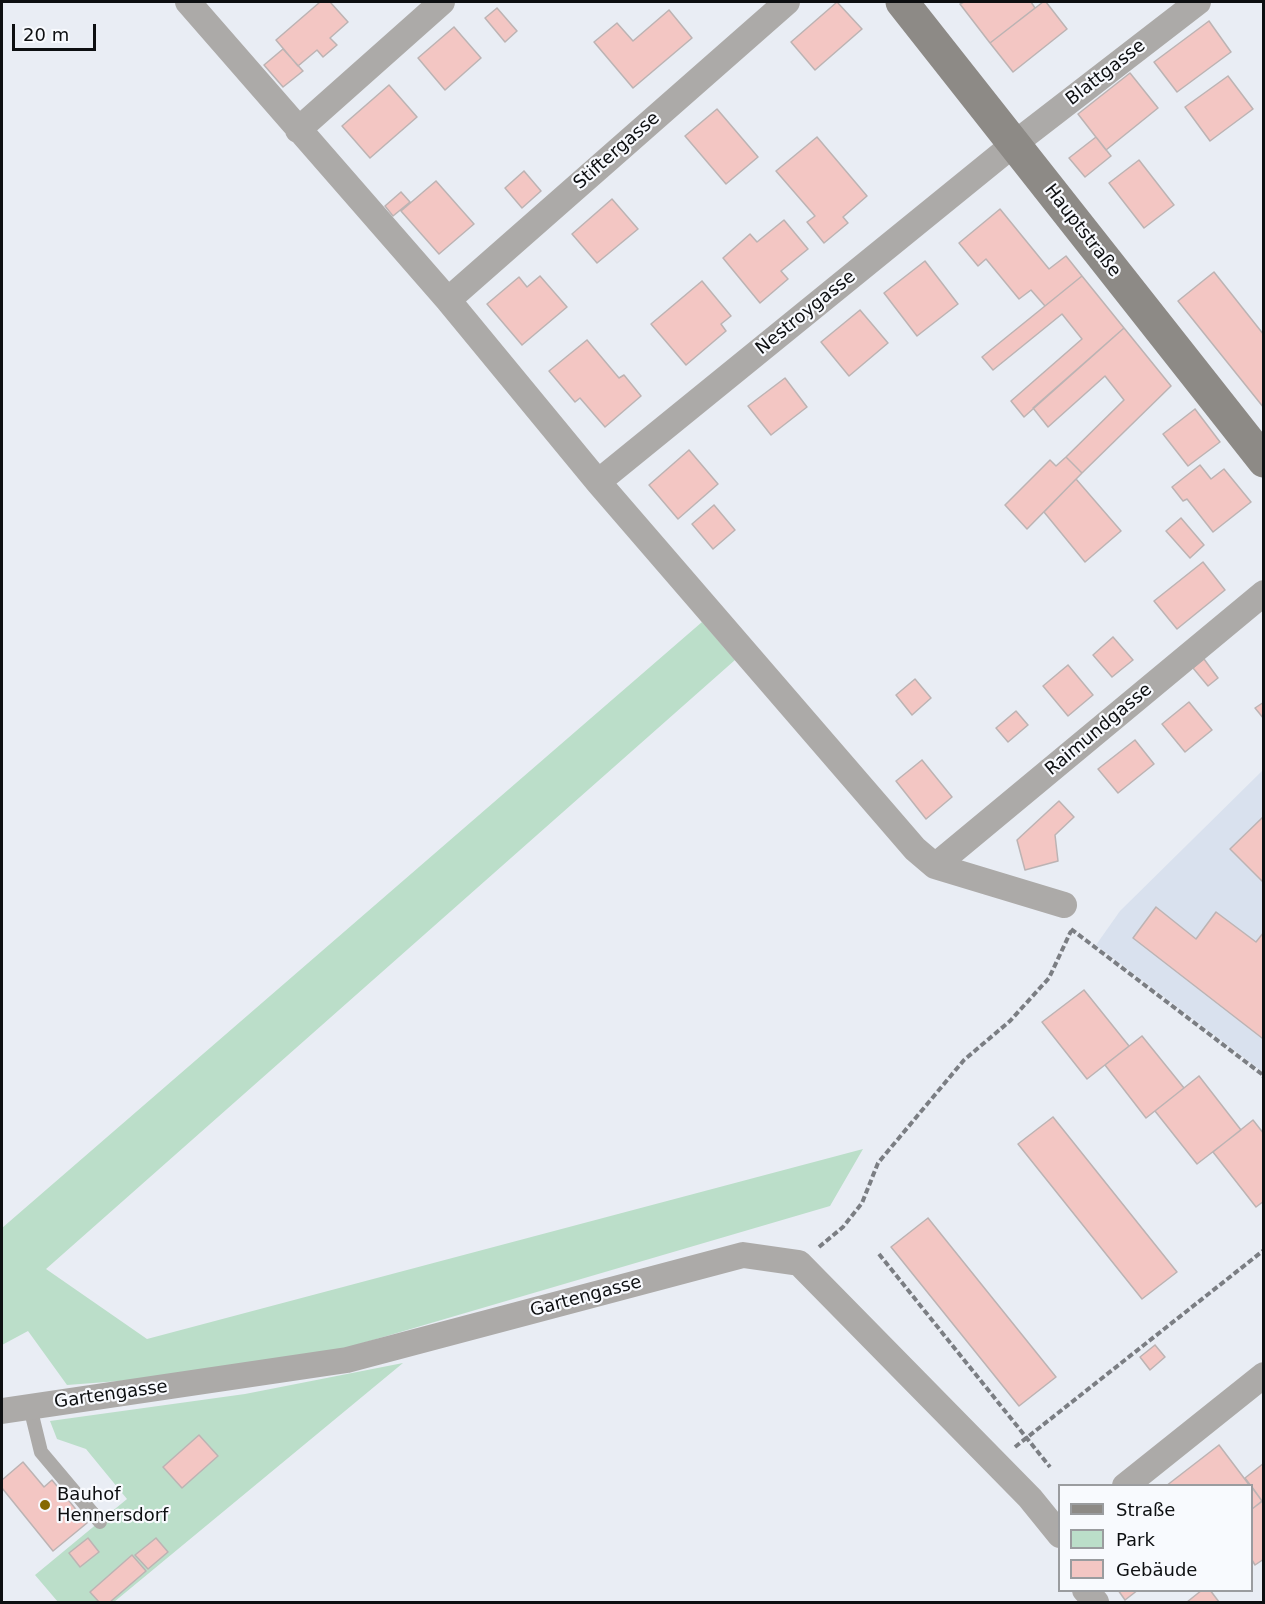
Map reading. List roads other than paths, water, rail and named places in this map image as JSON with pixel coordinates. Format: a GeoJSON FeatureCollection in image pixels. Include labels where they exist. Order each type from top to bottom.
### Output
{"type":"FeatureCollection","features":[{"type":"Feature","properties":{"kind":"street"},"geometry":{"type":"LineString","coordinates":[[188,2],[448,300],[598,482],[907,840],[934,866],[1064,905]]}},
{"type":"Feature","properties":{"kind":"street"},"geometry":{"type":"LineString","coordinates":[[298,130],[442,2]]}},
{"type":"Feature","properties":{"kind":"street","name":"Stiftergasse"},"geometry":{"type":"LineString","coordinates":[[448,300],[787,2]]}},
{"type":"Feature","properties":{"kind":"street","name":"Hauptstraße"},"geometry":{"type":"LineString","coordinates":[[902,2],[1263,460]]}},
{"type":"Feature","properties":{"kind":"street","name":"Blattgasse"},"geometry":{"type":"LineString","coordinates":[[1014,144],[1198,2]]}},
{"type":"Feature","properties":{"kind":"street","name":"Nestroygasse"},"geometry":{"type":"LineString","coordinates":[[598,482],[1014,144]]}},
{"type":"Feature","properties":{"kind":"street","name":"Raimundgasse"},"geometry":{"type":"LineString","coordinates":[[934,866],[1263,593]]}},
{"type":"Feature","properties":{"kind":"street","name":"Gartengasse"},"geometry":{"type":"LineString","coordinates":[[2,1411],[347,1360],[743,1255],[799,1263],[1030,1498],[1058,1534]]}},
{"type":"Feature","properties":{"kind":"street"},"geometry":{"type":"LineString","coordinates":[[1126,1484],[1263,1375]]}},
{"type":"Feature","properties":{"kind":"lane"},"geometry":{"type":"LineString","coordinates":[[30,1407],[41,1452],[100,1522]]}},
{"type":"Feature","properties":{"kind":"place","name":"Bauhof Hennersdorf"},"geometry":{"type":"Point","coordinates":[45,1505]}}]}
